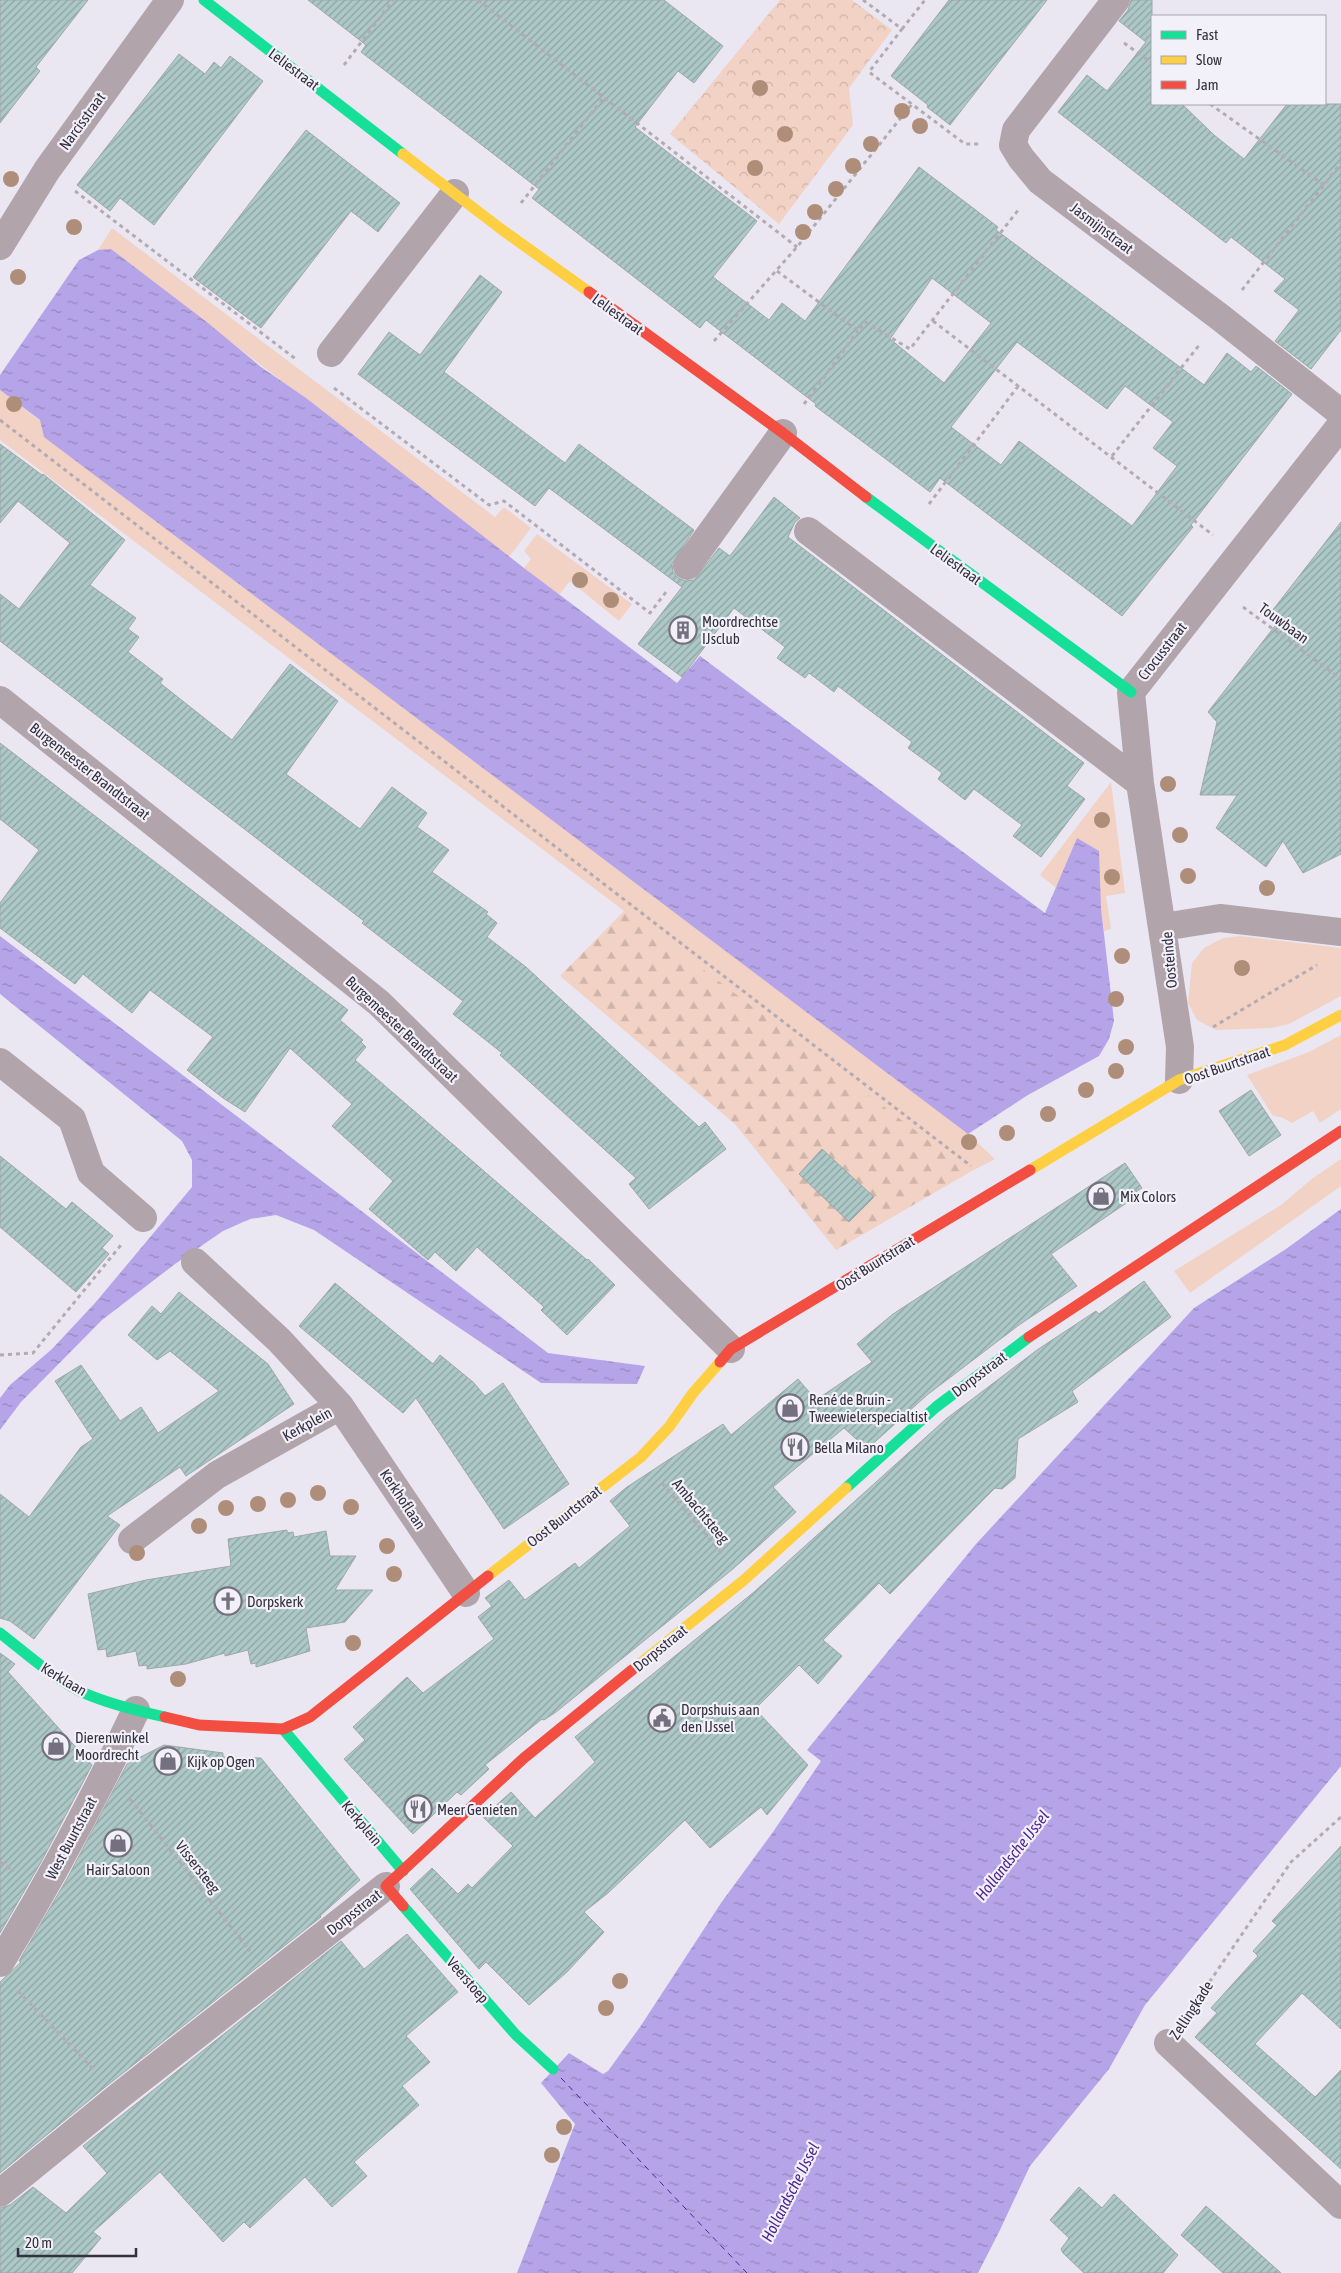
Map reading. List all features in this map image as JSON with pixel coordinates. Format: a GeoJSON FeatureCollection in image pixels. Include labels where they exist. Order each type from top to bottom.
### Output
{"type":"FeatureCollection","features":[{"type":"Feature","properties":{"kind":"street","name":"Narcisstraat"},"geometry":{"type":"LineString","coordinates":[[0,246],[47,170],[170,0]]}},
{"type":"Feature","properties":{"kind":"street","name":"Leliestraat"},"geometry":{"type":"LineString","coordinates":[[204,0],[501,229],[783,433],[909,530],[1130,692]]}},
{"type":"Feature","properties":{"kind":"street"},"geometry":{"type":"LineString","coordinates":[[1013,145],[1016,130],[1116,0]]}},
{"type":"Feature","properties":{"kind":"street","name":"Jasmijnstraat"},"geometry":{"type":"LineString","coordinates":[[1013,145],[1040,181],[1221,318],[1341,412]]}},
{"type":"Feature","properties":{"kind":"street"},"geometry":{"type":"LineString","coordinates":[[331,353],[455,193]]}},
{"type":"Feature","properties":{"kind":"street","name":"Crocusstraat"},"geometry":{"type":"LineString","coordinates":[[1163,927],[1140,783],[1130,692],[1341,425]]}},
{"type":"Feature","properties":{"kind":"street"},"geometry":{"type":"LineString","coordinates":[[687,566],[783,433]]}},
{"type":"Feature","properties":{"kind":"street"},"geometry":{"type":"LineString","coordinates":[[808,531],[1140,783]]}},
{"type":"Feature","properties":{"kind":"street","name":"Burgemeester Brandtstraat"},"geometry":{"type":"LineString","coordinates":[[0,700],[379,1003],[732,1349]]}},
{"type":"Feature","properties":{"kind":"street","name":"Oosteinde"},"geometry":{"type":"LineString","coordinates":[[1179,1080],[1180,1047],[1163,927],[1220,918],[1341,932]]}},
{"type":"Feature","properties":{"kind":"street","name":"Oost Buurtstraat"},"geometry":{"type":"LineString","coordinates":[[466,1592],[641,1457],[669,1427],[693,1392],[732,1349],[998,1187],[1179,1080],[1284,1045],[1341,1015]]}},
{"type":"Feature","properties":{"kind":"street"},"geometry":{"type":"LineString","coordinates":[[0,1062],[72,1119],[91,1173],[143,1218]]}},
{"type":"Feature","properties":{"kind":"street","name":"Dorpsstraat"},"geometry":{"type":"LineString","coordinates":[[0,2193],[119,2096],[395,1879],[524,1758],[744,1580],[936,1407],[1028,1337],[1341,1131]]}},
{"type":"Feature","properties":{"kind":"street","name":"Kerkplein"},"geometry":{"type":"LineString","coordinates":[[132,1540],[217,1475],[340,1406],[279,1340],[195,1262]]}},
{"type":"Feature","properties":{"kind":"street","name":"Kerkhoflaan"},"geometry":{"type":"LineString","coordinates":[[340,1406],[466,1592]]}},
{"type":"Feature","properties":{"kind":"street"},"geometry":{"type":"LineString","coordinates":[[136,1710],[199,1725],[283,1729],[310,1717],[339,1696],[466,1592]]}},
{"type":"Feature","properties":{"kind":"street","name":"Kerklaan"},"geometry":{"type":"LineString","coordinates":[[0,1633],[60,1679],[86,1694],[136,1710]]}},
{"type":"Feature","properties":{"kind":"street","name":"West Buurtstraat"},"geometry":{"type":"LineString","coordinates":[[0,1963],[44,1891],[108,1770],[136,1710]]}},
{"type":"Feature","properties":{"kind":"street","name":"Kerkplein"},"geometry":{"type":"LineString","coordinates":[[283,1729],[395,1879]]}},
{"type":"Feature","properties":{"kind":"street","name":"Veerstoep"},"geometry":{"type":"LineString","coordinates":[[395,1879],[516,2035],[553,2069]]}},
{"type":"Feature","properties":{"kind":"street","name":"Zellingkade"},"geometry":{"type":"LineString","coordinates":[[1168,2043],[1341,2205]]}},
{"type":"Feature","properties":{"kind":"path"},"geometry":{"type":"LineString","coordinates":[[324,92],[393,0]]}},
{"type":"Feature","properties":{"kind":"path"},"geometry":{"type":"LineString","coordinates":[[478,0],[797,247]]}},
{"type":"Feature","properties":{"kind":"path"},"geometry":{"type":"LineString","coordinates":[[863,0],[902,29]]}},
{"type":"Feature","properties":{"kind":"path"},"geometry":{"type":"LineString","coordinates":[[924,0],[870,72],[965,144],[1013,145]]}},
{"type":"Feature","properties":{"kind":"path"},"geometry":{"type":"LineString","coordinates":[[501,229],[604,97]]}},
{"type":"Feature","properties":{"kind":"path"},"geometry":{"type":"LineString","coordinates":[[691,366],[797,247],[912,104]]}},
{"type":"Feature","properties":{"kind":"path"},"geometry":{"type":"LineString","coordinates":[[1211,105],[1324,185]]}},
{"type":"Feature","properties":{"kind":"path"},"geometry":{"type":"LineString","coordinates":[[47,170],[299,362]]}},
{"type":"Feature","properties":{"kind":"path"},"geometry":{"type":"LineString","coordinates":[[783,433],[865,322],[910,349],[1040,181]]}},
{"type":"Feature","properties":{"kind":"path"},"geometry":{"type":"LineString","coordinates":[[776,271],[858,331]]}},
{"type":"Feature","properties":{"kind":"path"},"geometry":{"type":"LineString","coordinates":[[933,321],[1239,555]]}},
{"type":"Feature","properties":{"kind":"path"},"geometry":{"type":"LineString","coordinates":[[909,530],[1019,385]]}},
{"type":"Feature","properties":{"kind":"path"},"geometry":{"type":"LineString","coordinates":[[331,386],[488,505],[504,501],[650,613],[687,566]]}},
{"type":"Feature","properties":{"kind":"path"},"geometry":{"type":"LineString","coordinates":[[0,420],[998,1187]]}},
{"type":"Feature","properties":{"kind":"path","name":"Touwbaan"},"geometry":{"type":"LineString","coordinates":[[1214,585],[1341,679]]}},
{"type":"Feature","properties":{"kind":"path"},"geometry":{"type":"LineString","coordinates":[[1180,1047],[1324,961]]}},
{"type":"Feature","properties":{"kind":"path"},"geometry":{"type":"LineString","coordinates":[[0,1355],[33,1353],[143,1218]]}},
{"type":"Feature","properties":{"kind":"path","name":"Ambachtsteeg"},"geometry":{"type":"LineString","coordinates":[[641,1457],[744,1580]]}},
{"type":"Feature","properties":{"kind":"path","name":"Vissersteeg"},"geometry":{"type":"LineString","coordinates":[[108,1770],[271,1977]]}},
{"type":"Feature","properties":{"kind":"path","name":"Zellingkade"},"geometry":{"type":"LineString","coordinates":[[1168,2043],[1291,1862],[1341,1817]]}},
{"type":"Feature","properties":{"kind":"path"},"geometry":{"type":"LineString","coordinates":[[13,1987],[119,2096]]}},
{"type":"Feature","properties":{"kind":"green space"},"geometry":{"type":"Polygon","coordinates":[[[780,0],[852,0],[892,30],[849,88],[853,125],[779,224],[670,134],[780,0]]]}},
{"type":"Feature","properties":{"kind":"green space"},"geometry":{"type":"Polygon","coordinates":[[[112,228],[495,517],[504,507],[531,528],[509,557],[111,249],[98,250],[112,228]]]}},
{"type":"Feature","properties":{"kind":"green space"},"geometry":{"type":"Polygon","coordinates":[[[0,390],[968,1134],[995,1159],[970,1172],[0,440],[0,390]]]}},
{"type":"Feature","properties":{"kind":"green space"},"geometry":{"type":"Polygon","coordinates":[[[537,534],[632,604],[619,621],[570,581],[559,595],[524,568],[531,559],[524,551],[537,534]]]}},
{"type":"Feature","properties":{"kind":"green space"},"geometry":{"type":"Polygon","coordinates":[[[1111,782],[1125,893],[1106,896],[1111,929],[1104,931],[1101,908],[1077,838],[1056,888],[1040,875],[1111,782]]]}},
{"type":"Feature","properties":{"kind":"green space"},"geometry":{"type":"Polygon","coordinates":[[[625,910],[970,1172],[836,1250],[735,1124],[560,976],[625,910]]]}},
{"type":"Feature","properties":{"kind":"green space"},"geometry":{"type":"Polygon","coordinates":[[[1240,936],[1341,948],[1341,996],[1289,1024],[1271,1028],[1216,1030],[1197,1020],[1188,1003],[1192,963],[1204,948],[1223,938],[1240,936]]]}},
{"type":"Feature","properties":{"kind":"green space"},"geometry":{"type":"Polygon","coordinates":[[[1341,1035],[1341,1109],[1320,1123],[1313,1111],[1292,1123],[1281,1117],[1273,1116],[1247,1075],[1309,1052],[1341,1035]]]}},
{"type":"Feature","properties":{"kind":"green space"},"geometry":{"type":"Polygon","coordinates":[[[1341,1159],[1341,1186],[1190,1293],[1174,1271],[1281,1205],[1313,1178],[1341,1159]]]}},
{"type":"Feature","properties":{"kind":"water","name":"Moordrechtse IJsclub"},"geometry":{"type":"Polygon","coordinates":[[[111,249],[208,323],[261,367],[306,398],[524,568],[677,683],[700,656],[1045,913],[1077,838],[1099,851],[1101,908],[1114,1021],[1109,1039],[1099,1056],[1028,1095],[968,1134],[44,437],[40,420],[0,390],[0,375],[79,260],[98,250],[111,249]]]}},
{"type":"Feature","properties":{"kind":"water"},"geometry":{"type":"Polygon","coordinates":[[[0,936],[548,1353],[645,1366],[637,1384],[541,1383],[314,1230],[276,1215],[250,1219],[223,1231],[175,1264],[102,1320],[21,1402],[0,1430],[0,1398],[10,1385],[52,1349],[95,1303],[192,1187],[192,1160],[182,1141],[0,994],[0,936]]]}},
{"type":"Feature","properties":{"kind":"water","name":"Hollandsche IJssel"},"geometry":{"type":"Polygon","coordinates":[[[1341,1209],[1341,1766],[1145,2005],[1109,2069],[1030,2166],[978,2273],[517,2273],[575,2124],[541,2083],[569,2053],[603,2074],[608,2071],[640,2027],[721,1903],[773,1832],[821,1761],[807,1750],[976,1544],[1194,1308],[1286,1249],[1341,1209]]]}},
{"type":"Feature","properties":{"kind":"building"},"geometry":{"type":"Polygon","coordinates":[[[0,0],[88,0],[36,67],[40,71],[0,123],[0,0]]]}},
{"type":"Feature","properties":{"kind":"building"},"geometry":{"type":"Polygon","coordinates":[[[308,0],[664,0],[723,46],[694,83],[678,71],[635,127],[757,221],[713,277],[769,320],[782,303],[805,321],[919,167],[998,227],[996,230],[1204,385],[1227,353],[1251,372],[1256,366],[1292,394],[1191,525],[1193,527],[1122,616],[940,478],[930,492],[815,406],[816,404],[706,320],[700,328],[532,198],[539,189],[361,52],[366,45],[308,0]],[[932,278],[890,339],[944,383],[991,323],[932,278]],[[1017,342],[951,427],[1001,465],[1019,441],[1132,526],[1177,466],[1153,448],[1173,422],[1125,386],[1107,409],[1017,342]]]}},
{"type":"Feature","properties":{"kind":"building"},"geometry":{"type":"Polygon","coordinates":[[[949,0],[1047,0],[950,125],[891,76],[949,0]]]}},
{"type":"Feature","properties":{"kind":"building"},"geometry":{"type":"Polygon","coordinates":[[[1131,0],[1152,0],[1151,105],[1183,105],[1214,135],[1244,159],[1286,105],[1341,104],[1341,330],[1311,369],[1275,341],[1299,310],[1274,291],[1285,279],[1231,237],[1226,243],[1058,112],[1087,75],[1107,91],[1146,42],[1119,21],[1128,10],[1131,0]]]}},
{"type":"Feature","properties":{"kind":"building"},"geometry":{"type":"Polygon","coordinates":[[[179,54],[205,74],[214,62],[221,68],[230,56],[263,81],[154,225],[120,198],[110,211],[77,185],[179,54]]]}},
{"type":"Feature","properties":{"kind":"building"},"geometry":{"type":"Polygon","coordinates":[[[306,130],[400,203],[378,232],[351,211],[261,328],[193,277],[306,130]]]}},
{"type":"Feature","properties":{"kind":"building"},"geometry":{"type":"Polygon","coordinates":[[[480,275],[502,292],[444,372],[565,463],[579,444],[694,530],[672,564],[673,572],[678,578],[685,581],[694,580],[719,548],[730,556],[774,497],[800,518],[795,522],[788,537],[1084,763],[1067,786],[1085,799],[1041,857],[1013,836],[1022,825],[974,789],[965,800],[938,779],[942,773],[908,748],[912,742],[838,686],[834,692],[809,673],[805,678],[777,658],[785,647],[734,608],[682,677],[638,644],[682,587],[549,488],[535,506],[358,374],[389,332],[420,355],[480,275]]]}},
{"type":"Feature","properties":{"kind":"building"},"geometry":{"type":"Polygon","coordinates":[[[0,444],[43,474],[125,540],[90,585],[136,618],[128,629],[139,637],[128,652],[163,679],[160,683],[232,740],[290,664],[338,701],[286,774],[360,829],[392,787],[427,813],[417,827],[449,850],[432,872],[488,912],[486,914],[497,923],[487,937],[526,967],[699,1127],[705,1122],[726,1149],[649,1209],[629,1184],[636,1178],[500,1055],[502,1053],[453,1014],[463,1001],[362,923],[364,921],[0,641],[0,594],[19,609],[70,543],[18,501],[0,523],[0,444]]]}},
{"type":"Feature","properties":{"kind":"building"},"geometry":{"type":"Polygon","coordinates":[[[1341,522],[1341,854],[1303,873],[1283,841],[1266,867],[1216,828],[1237,795],[1200,795],[1217,722],[1208,712],[1278,622],[1269,615],[1341,522]]]}},
{"type":"Feature","properties":{"kind":"building"},"geometry":{"type":"Polygon","coordinates":[[[0,743],[348,1010],[340,1020],[363,1040],[361,1042],[366,1047],[355,1060],[588,1259],[615,1285],[567,1335],[541,1310],[544,1307],[477,1247],[456,1271],[435,1252],[428,1260],[369,1209],[393,1181],[332,1126],[352,1104],[290,1048],[245,1112],[223,1098],[187,1070],[213,1037],[150,990],[132,1013],[83,974],[75,984],[0,928],[0,903],[39,850],[0,819],[0,743]]]}},
{"type":"Feature","properties":{"kind":"building"},"geometry":{"type":"Polygon","coordinates":[[[1251,1090],[1281,1135],[1249,1156],[1219,1111],[1251,1090]]]}},
{"type":"Feature","properties":{"kind":"building"},"geometry":{"type":"Polygon","coordinates":[[[822,1149],[874,1197],[849,1222],[799,1174],[822,1149]]]}},
{"type":"Feature","properties":{"kind":"building"},"geometry":{"type":"Polygon","coordinates":[[[0,1156],[66,1209],[72,1202],[113,1236],[102,1248],[109,1254],[76,1292],[0,1227],[0,1156]]]}},
{"type":"Feature","properties":{"kind":"building"},"geometry":{"type":"Polygon","coordinates":[[[1125,1163],[1142,1188],[1126,1198],[1128,1202],[1051,1254],[1077,1286],[1019,1325],[927,1395],[867,1449],[844,1428],[773,1487],[796,1512],[734,1568],[556,1712],[544,1720],[542,1719],[485,1765],[489,1769],[461,1795],[457,1792],[413,1834],[344,1759],[365,1740],[353,1727],[407,1677],[423,1693],[494,1639],[478,1617],[492,1606],[485,1598],[509,1580],[525,1600],[575,1563],[579,1568],[630,1526],[610,1501],[627,1487],[723,1424],[731,1435],[798,1379],[816,1400],[872,1362],[857,1344],[893,1314],[1125,1163]]]}},
{"type":"Feature","properties":{"kind":"building"},"geometry":{"type":"Polygon","coordinates":[[[1144,1281],[1171,1317],[1072,1391],[1078,1402],[1018,1439],[1015,1478],[1002,1489],[995,1488],[890,1594],[879,1583],[823,1640],[842,1656],[818,1684],[799,1665],[755,1709],[808,1765],[767,1815],[761,1807],[710,1848],[685,1820],[608,1893],[584,1912],[604,1932],[567,1972],[529,2005],[486,1962],[479,1969],[410,1889],[432,1868],[458,1894],[468,1884],[472,1888],[513,1846],[483,1817],[511,1792],[535,1818],[595,1762],[575,1737],[754,1592],[946,1419],[1037,1350],[1096,1311],[1099,1314],[1144,1281]]]}},
{"type":"Feature","properties":{"kind":"building"},"geometry":{"type":"Polygon","coordinates":[[[335,1283],[433,1364],[440,1355],[473,1382],[485,1396],[503,1383],[569,1484],[504,1529],[416,1398],[403,1413],[299,1326],[335,1283]]]}},
{"type":"Feature","properties":{"kind":"building"},"geometry":{"type":"Polygon","coordinates":[[[179,1292],[268,1364],[294,1404],[186,1476],[180,1467],[107,1516],[120,1525],[34,1639],[10,1621],[0,1618],[0,1494],[29,1517],[81,1447],[93,1439],[55,1381],[81,1365],[120,1421],[141,1407],[158,1433],[219,1391],[170,1351],[157,1360],[128,1335],[152,1306],[161,1314],[179,1292]]]}},
{"type":"Feature","properties":{"kind":"building","name":"Dorpskerk"},"geometry":{"type":"Polygon","coordinates":[[[287,1530],[287,1533],[293,1532],[294,1537],[326,1531],[330,1556],[356,1556],[335,1590],[373,1590],[345,1622],[306,1628],[310,1651],[256,1667],[256,1663],[251,1664],[248,1650],[225,1656],[225,1653],[186,1664],[147,1669],[147,1665],[139,1666],[136,1651],[107,1657],[106,1649],[98,1650],[88,1594],[146,1580],[231,1566],[228,1539],[287,1530]]]}},
{"type":"Feature","properties":{"kind":"building"},"geometry":{"type":"Polygon","coordinates":[[[0,1653],[15,1664],[8,1672],[92,1765],[41,1862],[0,1933],[0,1653]]]}},
{"type":"Feature","properties":{"kind":"building"},"geometry":{"type":"Polygon","coordinates":[[[164,1745],[223,1753],[223,1757],[261,1758],[360,1880],[321,1917],[109,2084],[0,2173],[0,1982],[21,1962],[19,1961],[68,1877],[127,1764],[164,1745]]]}},
{"type":"Feature","properties":{"kind":"building"},"geometry":{"type":"Polygon","coordinates":[[[1341,1846],[1341,2029],[1302,1993],[1255,2044],[1315,2097],[1341,2070],[1341,2169],[1195,2037],[1217,2013],[1211,2008],[1258,1956],[1253,1951],[1277,1925],[1272,1921],[1341,1846]]]}},
{"type":"Feature","properties":{"kind":"building"},"geometry":{"type":"Polygon","coordinates":[[[407,1934],[458,1992],[406,2036],[430,2062],[402,2086],[419,2105],[354,2162],[367,2176],[332,2207],[305,2177],[250,2228],[244,2222],[223,2242],[160,2172],[93,2232],[101,2238],[72,2273],[0,2273],[0,2208],[10,2205],[33,2187],[66,2213],[107,2173],[83,2146],[341,1941],[364,1969],[407,1934]]]}},
{"type":"Feature","properties":{"kind":"building"},"geometry":{"type":"Polygon","coordinates":[[[1079,2187],[1102,2208],[1114,2194],[1178,2255],[1163,2273],[1084,2273],[1063,2253],[1061,2249],[1069,2238],[1050,2220],[1079,2187]]]}},
{"type":"Feature","properties":{"kind":"building"},"geometry":{"type":"Polygon","coordinates":[[[1206,2206],[1281,2273],[1223,2273],[1181,2235],[1206,2206]]]}},
{"type":"Feature","properties":{"kind":"ferry route"},"geometry":{"type":"LineString","coordinates":[[561,2078],[747,2273]]}},
{"type":"Feature","properties":{"kind":"traffic: fast"},"geometry":{"type":"LineString","coordinates":[[204,0],[403,154]]}},
{"type":"Feature","properties":{"kind":"traffic: fast"},"geometry":{"type":"LineString","coordinates":[[866,497],[1131,692]]}},
{"type":"Feature","properties":{"kind":"traffic: fast"},"geometry":{"type":"LineString","coordinates":[[846,1488],[936,1407],[1029,1337]]}},
{"type":"Feature","properties":{"kind":"traffic: fast"},"geometry":{"type":"LineString","coordinates":[[0,1633],[51,1673],[84,1693],[113,1704],[165,1717]]}},
{"type":"Feature","properties":{"kind":"traffic: fast"},"geometry":{"type":"LineString","coordinates":[[283,1729],[403,1871]]}},
{"type":"Feature","properties":{"kind":"traffic: fast"},"geometry":{"type":"LineString","coordinates":[[403,1906],[516,2035],[553,2069]]}},
{"type":"Feature","properties":{"kind":"traffic: slow"},"geometry":{"type":"LineString","coordinates":[[403,154],[501,229],[589,292]]}},
{"type":"Feature","properties":{"kind":"traffic: slow"},"geometry":{"type":"LineString","coordinates":[[1030,1170],[1179,1080],[1285,1045],[1341,1015]]}},
{"type":"Feature","properties":{"kind":"traffic: slow"},"geometry":{"type":"LineString","coordinates":[[488,1576],[641,1457],[669,1427],[693,1393],[720,1362]]}},
{"type":"Feature","properties":{"kind":"traffic: slow"},"geometry":{"type":"LineString","coordinates":[[632,1670],[744,1580],[846,1488]]}},
{"type":"Feature","properties":{"kind":"traffic: jam"},"geometry":{"type":"LineString","coordinates":[[589,292],[783,433],[866,497]]}},
{"type":"Feature","properties":{"kind":"traffic: jam"},"geometry":{"type":"LineString","coordinates":[[1029,1337],[1341,1131]]}},
{"type":"Feature","properties":{"kind":"traffic: jam"},"geometry":{"type":"LineString","coordinates":[[720,1362],[731,1349],[1030,1170]]}},
{"type":"Feature","properties":{"kind":"traffic: jam"},"geometry":{"type":"LineString","coordinates":[[165,1717],[199,1725],[283,1729],[310,1717],[488,1576]]}},
{"type":"Feature","properties":{"kind":"traffic: jam"},"geometry":{"type":"LineString","coordinates":[[403,1906],[386,1886],[524,1758],[632,1670]]}},
{"type":"Feature","properties":{"kind":"place","name":"Moordrechtse IJsclub"},"geometry":{"type":"Point","coordinates":[683,630]}},
{"type":"Feature","properties":{"kind":"place","name":"Mix Colors"},"geometry":{"type":"Point","coordinates":[1101,1196]}},
{"type":"Feature","properties":{"kind":"place","name":"René de Bruin - Tweewielerspecialtist"},"geometry":{"type":"Point","coordinates":[790,1408]}},
{"type":"Feature","properties":{"kind":"place","name":"Bella Milano"},"geometry":{"type":"Point","coordinates":[795,1447]}},
{"type":"Feature","properties":{"kind":"place","name":"Dorpskerk"},"geometry":{"type":"Point","coordinates":[228,1601]}},
{"type":"Feature","properties":{"kind":"place","name":"Dorpshuis aan den IJssel"},"geometry":{"type":"Point","coordinates":[662,1718]}},
{"type":"Feature","properties":{"kind":"place","name":"Dierenwinkel Moordrecht"},"geometry":{"type":"Point","coordinates":[56,1746]}},
{"type":"Feature","properties":{"kind":"place","name":"Kijk op Ogen"},"geometry":{"type":"Point","coordinates":[168,1761]}},
{"type":"Feature","properties":{"kind":"place","name":"Meer Genieten"},"geometry":{"type":"Point","coordinates":[418,1809]}},
{"type":"Feature","properties":{"kind":"place","name":"Hair Saloon"},"geometry":{"type":"Point","coordinates":[118,1843]}}]}
